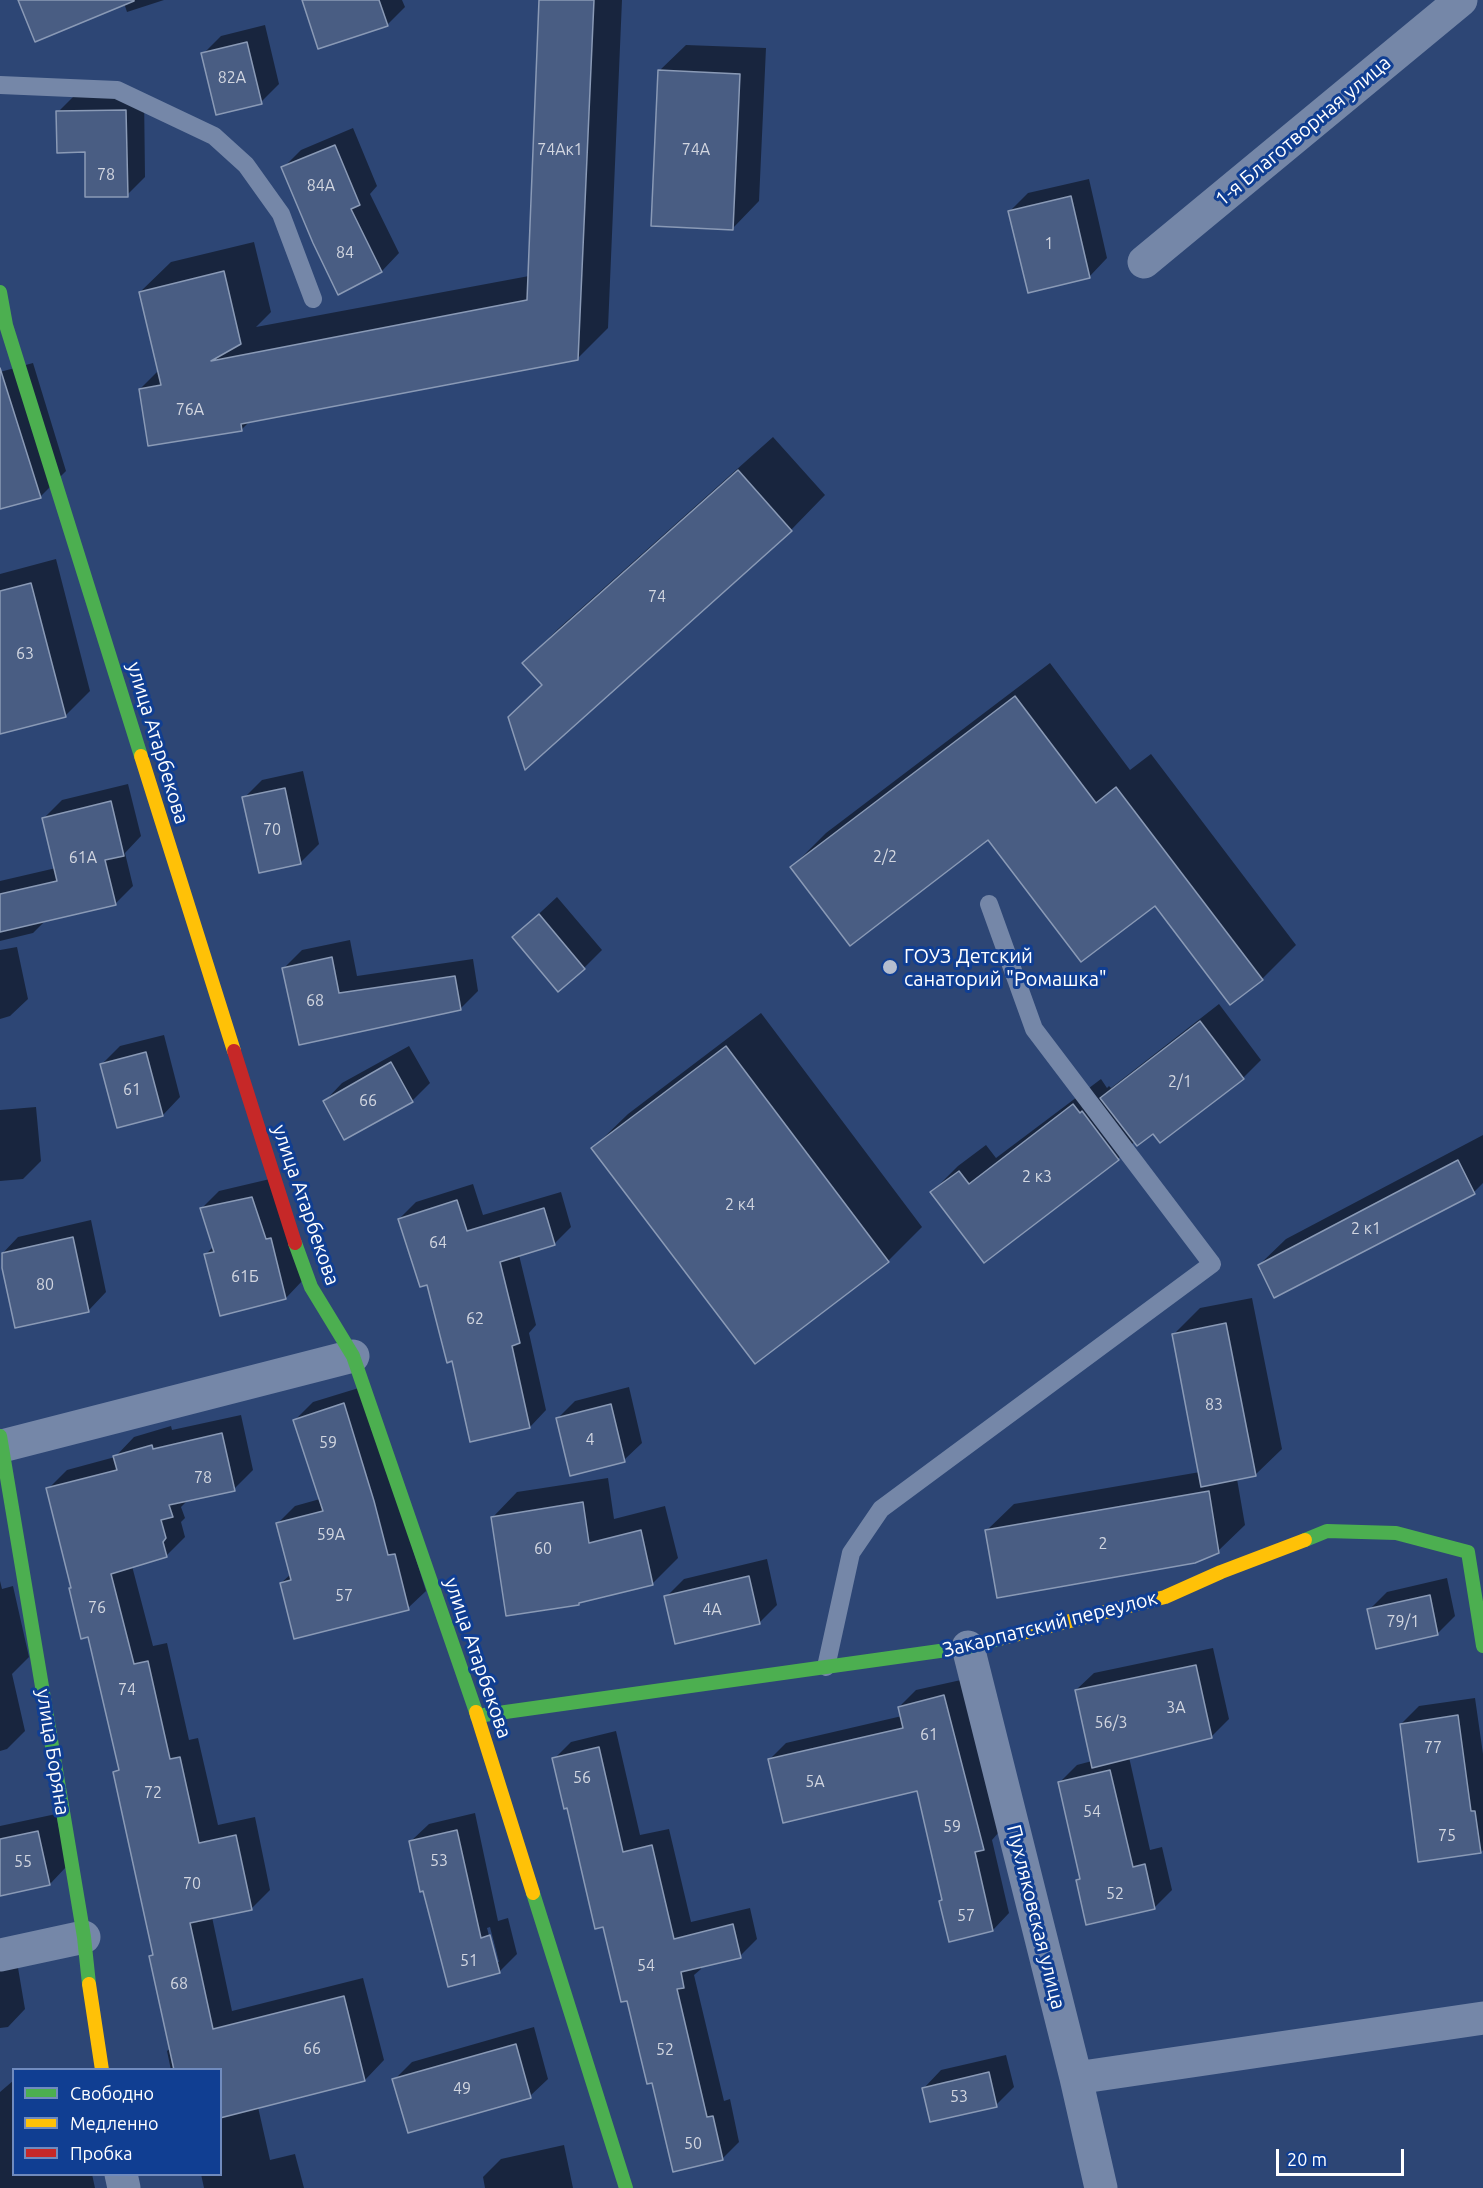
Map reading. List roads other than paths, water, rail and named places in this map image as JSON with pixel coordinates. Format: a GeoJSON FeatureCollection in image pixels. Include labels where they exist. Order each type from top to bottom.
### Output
{"type":"FeatureCollection","features":[{"type":"Feature","properties":{"kind":"street","name":"1-я Благотворная улица"},"geometry":{"type":"LineString","coordinates":[[1144,262],[1461,0]]}},
{"type":"Feature","properties":{"kind":"street","name":"улица Атарбекова"},"geometry":{"type":"LineString","coordinates":[[0,292],[6,325],[286,1216],[311,1287],[353,1356],[477,1716],[626,2188]]}},
{"type":"Feature","properties":{"kind":"street"},"geometry":{"type":"LineString","coordinates":[[1,1441],[353,1356]]}},
{"type":"Feature","properties":{"kind":"street","name":"улица Боряна"},"geometry":{"type":"LineString","coordinates":[[1,1441],[84,1937],[91,2005],[102,2068]]}},
{"type":"Feature","properties":{"kind":"street","name":"Закарпатский переулок"},"geometry":{"type":"LineString","coordinates":[[477,1716],[968,1647],[1165,1597],[1221,1572],[1327,1531],[1396,1533],[1468,1552],[1483,1646]]}},
{"type":"Feature","properties":{"kind":"street","name":"Пухляковская улица"},"geometry":{"type":"LineString","coordinates":[[968,1647],[1076,2078],[1101,2188]]}},
{"type":"Feature","properties":{"kind":"street"},"geometry":{"type":"LineString","coordinates":[[0,1955],[84,1937]]}},
{"type":"Feature","properties":{"kind":"street"},"geometry":{"type":"LineString","coordinates":[[1076,2078],[1483,2018]]}},
{"type":"Feature","properties":{"kind":"lane"},"geometry":{"type":"LineString","coordinates":[[0,85],[117,90],[214,136],[246,165],[281,214],[313,299]]}},
{"type":"Feature","properties":{"kind":"lane"},"geometry":{"type":"LineString","coordinates":[[826,1667],[851,1553],[881,1509],[1212,1264],[1034,1029],[989,904]]}},
{"type":"Feature","properties":{"kind":"place","name":"ГОУЗ Детский санаторий \"Ромашка\""},"geometry":{"type":"Point","coordinates":[890,967]}}]}
